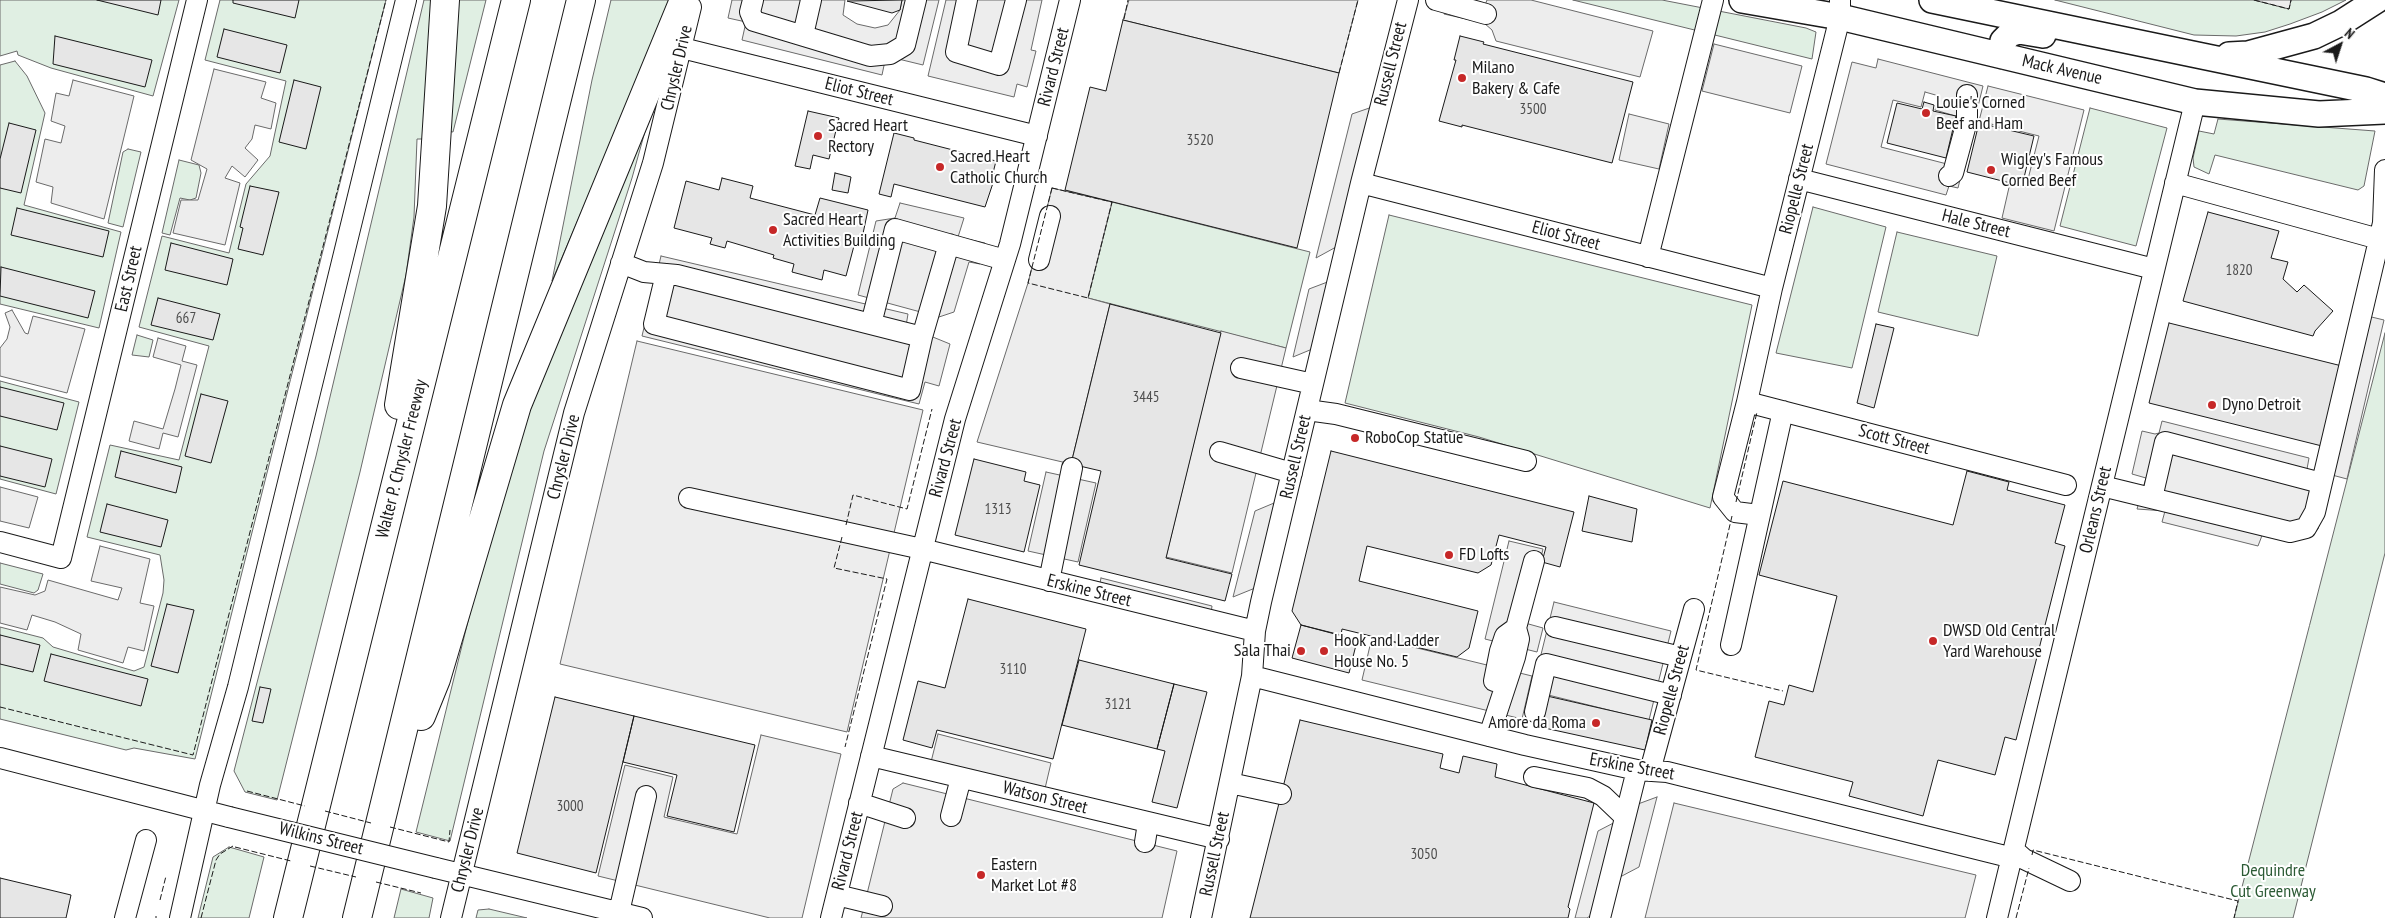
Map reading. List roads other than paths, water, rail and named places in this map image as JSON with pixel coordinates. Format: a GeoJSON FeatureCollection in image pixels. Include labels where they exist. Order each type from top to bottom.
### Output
{"type":"FeatureCollection","features":[{"type":"Feature","properties":{"kind":"highway"},"geometry":{"type":"LineString","coordinates":[[358,640],[432,206],[445,0]]}},
{"type":"Feature","properties":{"kind":"highway","name":"Walter P. Chrysler Freeway"},"geometry":{"type":"LineString","coordinates":[[288,918],[516,0]]}},
{"type":"Feature","properties":{"kind":"highway"},"geometry":{"type":"LineString","coordinates":[[356,918],[581,0]]}},
{"type":"Feature","properties":{"kind":"highway"},"geometry":{"type":"LineString","coordinates":[[390,785],[406,756],[436,679],[517,404],[684,0]]}},
{"type":"Feature","properties":{"kind":"main road","name":"Mack Avenue"},"geometry":{"type":"LineString","coordinates":[[1742,0],[1840,9],[2003,56],[2195,102],[2319,114],[2385,111]]}},
{"type":"Feature","properties":{"kind":"main road"},"geometry":{"type":"LineString","coordinates":[[1932,0],[1975,4],[2120,40],[2191,53],[2366,90],[2385,96]]}},
{"type":"Feature","properties":{"kind":"main road"},"geometry":{"type":"LineString","coordinates":[[2191,53],[2222,56],[2248,54],[2294,42],[2341,23],[2377,0]]}},
{"type":"Feature","properties":{"kind":"main road"},"geometry":{"type":"LineString","coordinates":[[2003,56],[2003,42],[2010,34],[2018,30],[2059,38],[2120,40]]}},
{"type":"Feature","properties":{"kind":"street","name":"East Street"},"geometry":{"type":"LineString","coordinates":[[0,542],[61,558],[197,0]]}},
{"type":"Feature","properties":{"kind":"street"},"geometry":{"type":"LineString","coordinates":[[180,918],[204,811],[238,687],[406,0]]}},
{"type":"Feature","properties":{"kind":"street","name":"Chrysler Drive"},"geometry":{"type":"LineString","coordinates":[[451,918],[574,413],[653,163],[692,0]]}},
{"type":"Feature","properties":{"kind":"street"},"geometry":{"type":"LineString","coordinates":[[753,0],[750,12],[754,21],[870,56],[890,54],[905,46],[916,0]]}},
{"type":"Feature","properties":{"kind":"street"},"geometry":{"type":"LineString","coordinates":[[803,35],[811,0]]}},
{"type":"Feature","properties":{"kind":"street"},"geometry":{"type":"LineString","coordinates":[[967,0],[956,52],[999,66],[1016,0]]}},
{"type":"Feature","properties":{"kind":"street","name":"Rivard Street"},"geometry":{"type":"LineString","coordinates":[[831,918],[922,549],[956,419],[1005,260],[1070,0]]}},
{"type":"Feature","properties":{"kind":"street","name":"Russell Street"},"geometry":{"type":"LineString","coordinates":[[1200,918],[1219,839],[1252,676],[1256,631],[1361,183],[1408,0]]}},
{"type":"Feature","properties":{"kind":"street"},"geometry":{"type":"LineString","coordinates":[[1436,0],[1486,14]]}},
{"type":"Feature","properties":{"kind":"street"},"geometry":{"type":"LineString","coordinates":[[1648,257],[1713,0]]}},
{"type":"Feature","properties":{"kind":"street","name":"Riopelle Street"},"geometry":{"type":"LineString","coordinates":[[1747,402],[1772,288],[1840,9]]}},
{"type":"Feature","properties":{"kind":"street","name":"Eliot Street"},"geometry":{"type":"LineString","coordinates":[[682,48],[1037,136]]}},
{"type":"Feature","properties":{"kind":"street"},"geometry":{"type":"LineString","coordinates":[[1949,176],[1954,173],[1968,121],[1967,95]]}},
{"type":"Feature","properties":{"kind":"street","name":"Orleans Street"},"geometry":{"type":"LineString","coordinates":[[1997,918],[2014,855],[2195,102]]}},
{"type":"Feature","properties":{"kind":"street"},"geometry":{"type":"LineString","coordinates":[[2102,486],[2290,532],[2306,528],[2314,512],[2322,484],[2383,223],[2385,170]]}},
{"type":"Feature","properties":{"kind":"street","name":"Hale Street"},"geometry":{"type":"LineString","coordinates":[[1799,179],[2154,269]]}},
{"type":"Feature","properties":{"kind":"street","name":"Eliot Street"},"geometry":{"type":"LineString","coordinates":[[1361,183],[1772,288]]}},
{"type":"Feature","properties":{"kind":"street"},"geometry":{"type":"LineString","coordinates":[[2175,183],[2379,239]]}},
{"type":"Feature","properties":{"kind":"street"},"geometry":{"type":"LineString","coordinates":[[1016,219],[1049,221],[1039,260]]}},
{"type":"Feature","properties":{"kind":"street"},"geometry":{"type":"LineString","coordinates":[[870,324],[895,230],[1005,260]]}},
{"type":"Feature","properties":{"kind":"street"},"geometry":{"type":"LineString","coordinates":[[666,274],[654,324],[910,390],[922,336],[949,244]]}},
{"type":"Feature","properties":{"kind":"street"},"geometry":{"type":"LineString","coordinates":[[621,263],[644,272],[677,274],[922,336]]}},
{"type":"Feature","properties":{"kind":"street"},"geometry":{"type":"LineString","coordinates":[[1241,368],[1313,384]]}},
{"type":"Feature","properties":{"kind":"street"},"geometry":{"type":"LineString","coordinates":[[1747,402],[1723,497],[1735,512],[1759,515]]}},
{"type":"Feature","properties":{"kind":"street","name":"Scott Street"},"geometry":{"type":"LineString","coordinates":[[1747,402],[2066,485]]}},
{"type":"Feature","properties":{"kind":"street"},"geometry":{"type":"LineString","coordinates":[[1307,410],[1336,414],[1526,461]]}},
{"type":"Feature","properties":{"kind":"street"},"geometry":{"type":"LineString","coordinates":[[1731,645],[1783,411]]}},
{"type":"Feature","properties":{"kind":"street"},"geometry":{"type":"LineString","coordinates":[[2152,498],[2165,442],[2322,484]]}},
{"type":"Feature","properties":{"kind":"street"},"geometry":{"type":"LineString","coordinates":[[1220,452],[1292,473]]}},
{"type":"Feature","properties":{"kind":"street"},"geometry":{"type":"LineString","coordinates":[[1049,581],[1072,468]]}},
{"type":"Feature","properties":{"kind":"street","name":"Erskine Street"},"geometry":{"type":"LineString","coordinates":[[688,498],[922,549],[1256,631]]}},
{"type":"Feature","properties":{"kind":"street"},"geometry":{"type":"LineString","coordinates":[[1489,736],[1500,682],[1519,639],[1516,628],[1534,561]]}},
{"type":"Feature","properties":{"kind":"street","name":"Riopelle Street"},"geometry":{"type":"LineString","coordinates":[[1600,918],[1625,818],[1671,695],[1694,609]]}},
{"type":"Feature","properties":{"kind":"street"},"geometry":{"type":"LineString","coordinates":[[1555,626],[1681,657]]}},
{"type":"Feature","properties":{"kind":"street"},"geometry":{"type":"LineString","coordinates":[[1535,712],[1546,664],[1671,695]]}},
{"type":"Feature","properties":{"kind":"street","name":"Erskine Street"},"geometry":{"type":"LineString","coordinates":[[1252,676],[1546,750],[1644,771],[1667,772],[2014,855],[2070,881]]}},
{"type":"Feature","properties":{"kind":"street"},"geometry":{"type":"LineString","coordinates":[[1546,750],[1533,781],[1588,788],[1603,796],[1625,818]]}},
{"type":"Feature","properties":{"kind":"street","name":"Watson Street"},"geometry":{"type":"LineString","coordinates":[[871,756],[961,778],[1147,833],[1219,839]]}},
{"type":"Feature","properties":{"kind":"street","name":"Wilkins Street"},"geometry":{"type":"LineString","coordinates":[[0,758],[204,811],[642,918]]}},
{"type":"Feature","properties":{"kind":"street"},"geometry":{"type":"LineString","coordinates":[[952,816],[961,778]]}},
{"type":"Feature","properties":{"kind":"street"},"geometry":{"type":"LineString","coordinates":[[1230,783],[1282,794]]}},
{"type":"Feature","properties":{"kind":"street"},"geometry":{"type":"LineString","coordinates":[[619,912],[646,796]]}},
{"type":"Feature","properties":{"kind":"street"},"geometry":{"type":"LineString","coordinates":[[859,803],[905,818]]}},
{"type":"Feature","properties":{"kind":"street"},"geometry":{"type":"LineString","coordinates":[[125,918],[146,840]]}},
{"type":"Feature","properties":{"kind":"street"},"geometry":{"type":"LineString","coordinates":[[837,895],[882,906]]}},
{"type":"Feature","properties":{"kind":"place","name":"Milano Bakery & Cafe"},"geometry":{"type":"Point","coordinates":[1462,78]}},
{"type":"Feature","properties":{"kind":"place","name":"Louie's Corned Beef and Ham"},"geometry":{"type":"Point","coordinates":[1926,113]}},
{"type":"Feature","properties":{"kind":"place","name":"Sacred Heart Rectory"},"geometry":{"type":"Point","coordinates":[818,136]}},
{"type":"Feature","properties":{"kind":"place","name":"Sacred Heart Catholic Church"},"geometry":{"type":"Point","coordinates":[940,167]}},
{"type":"Feature","properties":{"kind":"place","name":"Wigley's Famous Corned Beef"},"geometry":{"type":"Point","coordinates":[1991,170]}},
{"type":"Feature","properties":{"kind":"place","name":"Sacred Heart Activities Building"},"geometry":{"type":"Point","coordinates":[773,230]}},
{"type":"Feature","properties":{"kind":"place","name":"Dyno Detroit"},"geometry":{"type":"Point","coordinates":[2212,405]}},
{"type":"Feature","properties":{"kind":"place","name":"RoboCop Statue"},"geometry":{"type":"Point","coordinates":[1355,438]}},
{"type":"Feature","properties":{"kind":"place","name":"FD Lofts"},"geometry":{"type":"Point","coordinates":[1449,555]}},
{"type":"Feature","properties":{"kind":"place","name":"DWSD Old Central Yard Warehouse"},"geometry":{"type":"Point","coordinates":[1933,641]}},
{"type":"Feature","properties":{"kind":"place","name":"Sala Thai"},"geometry":{"type":"Point","coordinates":[1301,651]}},
{"type":"Feature","properties":{"kind":"place","name":"Hook and Ladder House No. 5"},"geometry":{"type":"Point","coordinates":[1324,651]}},
{"type":"Feature","properties":{"kind":"place","name":"Amore da Roma"},"geometry":{"type":"Point","coordinates":[1596,723]}},
{"type":"Feature","properties":{"kind":"place","name":"Eastern Market Lot #8"},"geometry":{"type":"Point","coordinates":[981,875]}},
{"type":"Feature","properties":{"kind":"park label","name":"Dequindre Cut Greenway"},"geometry":{"type":"Point","coordinates":[2273,881]}}]}
